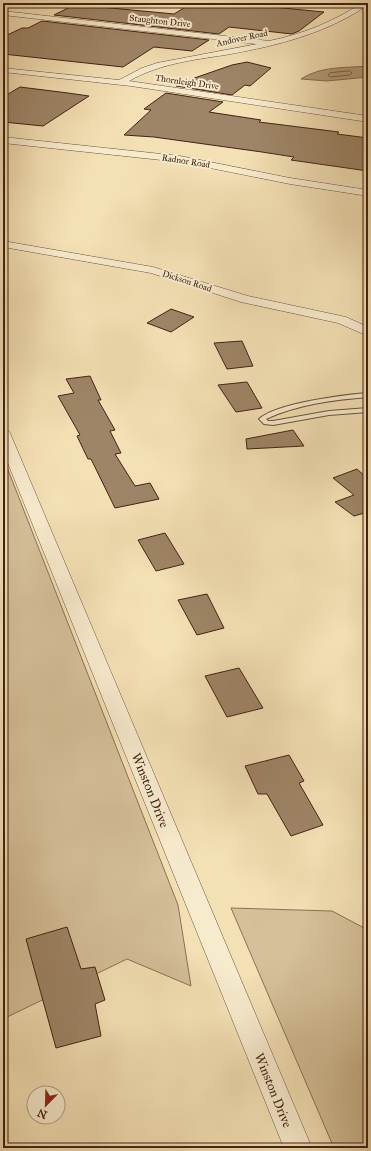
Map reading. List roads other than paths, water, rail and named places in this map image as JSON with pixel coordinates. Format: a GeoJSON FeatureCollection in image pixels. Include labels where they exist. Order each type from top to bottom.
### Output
{"type":"FeatureCollection","features":[{"type":"Feature","properties":{"kind":"main road"},"geometry":{"type":"LineString","coordinates":[[350,3],[366,4]]}},
{"type":"Feature","properties":{"kind":"street","name":"Andover Road"},"geometry":{"type":"LineString","coordinates":[[120,83],[145,70],[161,64],[267,43],[328,25],[350,15],[366,4]]}},
{"type":"Feature","properties":{"kind":"street","name":"Staughton Drive"},"geometry":{"type":"LineString","coordinates":[[3,13],[267,43]]}},
{"type":"Feature","properties":{"kind":"street","name":"Thornleigh Drive"},"geometry":{"type":"LineString","coordinates":[[3,70],[120,83],[240,99],[368,119]]}},
{"type":"Feature","properties":{"kind":"street"},"geometry":{"type":"LineString","coordinates":[[345,115],[368,112]]}},
{"type":"Feature","properties":{"kind":"street","name":"Radnor Road"},"geometry":{"type":"LineString","coordinates":[[3,140],[185,160],[265,177],[368,193]]}},
{"type":"Feature","properties":{"kind":"street","name":"Dickson Road"},"geometry":{"type":"LineString","coordinates":[[3,244],[153,270],[245,299],[342,320],[368,332]]}},
{"type":"Feature","properties":{"kind":"street","name":"Winston Drive"},"geometry":{"type":"LineString","coordinates":[[3,433],[298,1148]]}},
{"type":"Feature","properties":{"kind":"lane"},"geometry":{"type":"LineString","coordinates":[[368,395],[334,399],[302,406],[269,415],[262,419],[266,423],[329,412],[368,410]]}},
{"type":"Feature","properties":{"kind":"water"},"geometry":{"type":"Polygon","coordinates":[[[368,66],[368,77],[327,81],[301,79],[325,70],[368,66]]]}}]}
